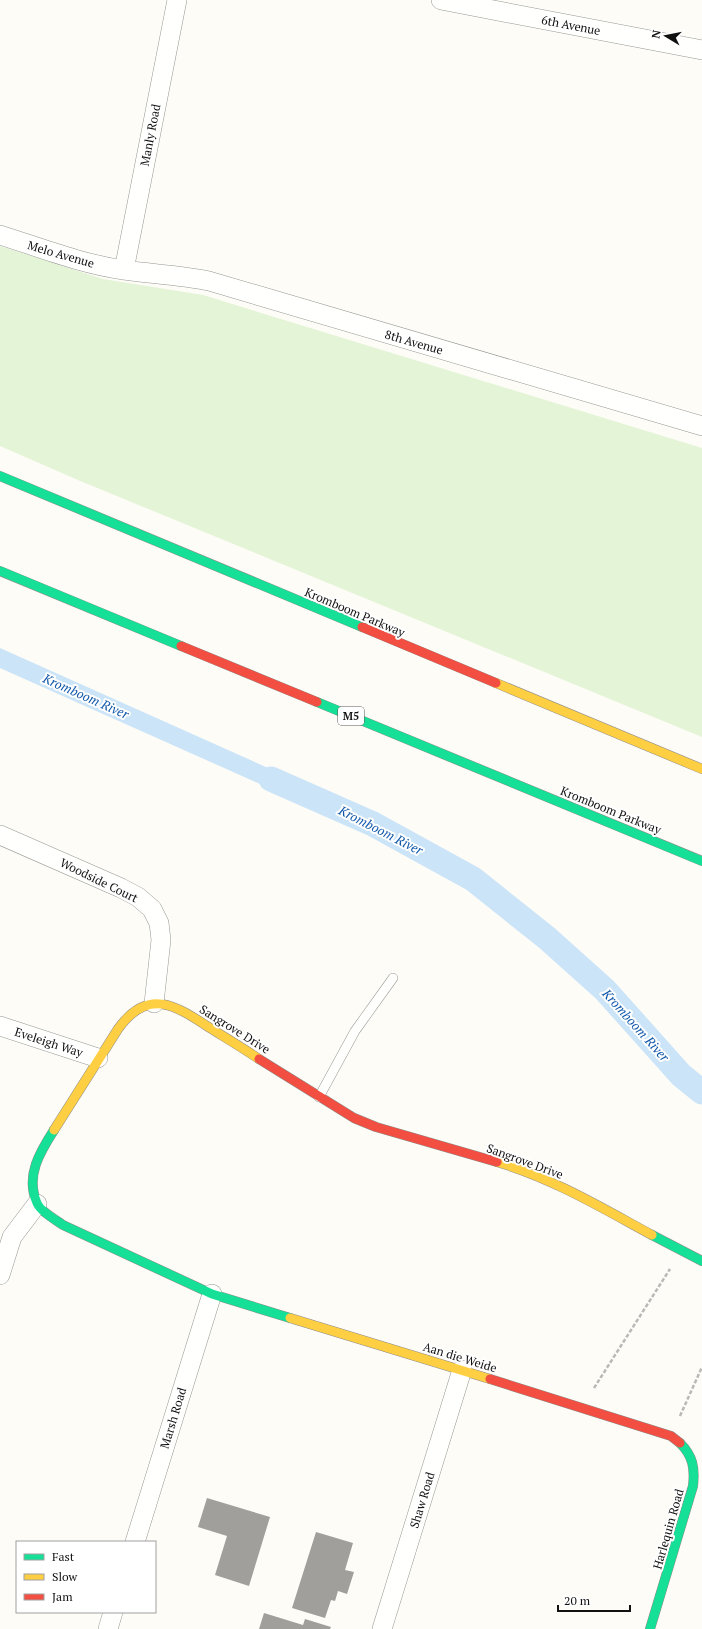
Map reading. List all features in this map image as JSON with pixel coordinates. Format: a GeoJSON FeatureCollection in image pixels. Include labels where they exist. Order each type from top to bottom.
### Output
{"type":"FeatureCollection","features":[{"type":"Feature","properties":{"kind":"main road","name":"Kromboom Parkway"},"geometry":{"type":"LineString","coordinates":[[0,476],[702,769]]}},
{"type":"Feature","properties":{"kind":"main road","name":"Kromboom Parkway"},"geometry":{"type":"LineString","coordinates":[[0,571],[702,861]]}},
{"type":"Feature","properties":{"kind":"main road"},"geometry":{"type":"LineString","coordinates":[[607,730],[702,763]]}},
{"type":"Feature","properties":{"kind":"main road"},"geometry":{"type":"LineString","coordinates":[[154,1003],[137,1009],[122,1023],[98,1058],[38,1156],[33,1172],[33,1187],[37,1204],[63,1225],[212,1294]]}},
{"type":"Feature","properties":{"kind":"main road","name":"Sangrove Drive"},"geometry":{"type":"LineString","coordinates":[[154,1003],[170,1005],[182,1010],[354,1118],[376,1127],[514,1167],[536,1175],[556,1184],[702,1261]]}},
{"type":"Feature","properties":{"kind":"main road","name":"Aan die Weide"},"geometry":{"type":"LineString","coordinates":[[212,1294],[462,1370],[671,1436],[683,1445],[692,1457]]}},
{"type":"Feature","properties":{"kind":"main road","name":"Harlequin Road"},"geometry":{"type":"LineString","coordinates":[[650,1629],[691,1496],[695,1474],[692,1457]]}},
{"type":"Feature","properties":{"kind":"street","name":"Manly Road"},"geometry":{"type":"LineString","coordinates":[[124,270],[177,0]]}},
{"type":"Feature","properties":{"kind":"street","name":"6th Avenue"},"geometry":{"type":"LineString","coordinates":[[441,0],[702,50]]}},
{"type":"Feature","properties":{"kind":"street","name":"Melo Avenue"},"geometry":{"type":"LineString","coordinates":[[0,235],[75,259],[124,270]]}},
{"type":"Feature","properties":{"kind":"street","name":"8th Avenue"},"geometry":{"type":"LineString","coordinates":[[124,270],[184,276],[209,281],[702,426]]}},
{"type":"Feature","properties":{"kind":"street","name":"Woodside Court"},"geometry":{"type":"LineString","coordinates":[[0,835],[121,888],[138,897],[152,909],[159,923],[161,940],[154,1003]]}},
{"type":"Feature","properties":{"kind":"street","name":"Eveleigh Way"},"geometry":{"type":"LineString","coordinates":[[0,1026],[98,1058]]}},
{"type":"Feature","properties":{"kind":"street"},"geometry":{"type":"LineString","coordinates":[[0,1275],[6,1235],[37,1204]]}},
{"type":"Feature","properties":{"kind":"street","name":"Marsh Road"},"geometry":{"type":"LineString","coordinates":[[135,1541],[212,1294]]}},
{"type":"Feature","properties":{"kind":"street","name":"Shaw Road"},"geometry":{"type":"LineString","coordinates":[[382,1629],[462,1370]]}},
{"type":"Feature","properties":{"kind":"street"},"geometry":{"type":"LineString","coordinates":[[108,1629],[113,1613]]}},
{"type":"Feature","properties":{"kind":"lane"},"geometry":{"type":"LineString","coordinates":[[319,1097],[355,1031],[393,978]]}},
{"type":"Feature","properties":{"kind":"path"},"geometry":{"type":"LineString","coordinates":[[581,1408],[682,1250]]}},
{"type":"Feature","properties":{"kind":"path"},"geometry":{"type":"LineString","coordinates":[[671,1436],[702,1367]]}},
{"type":"Feature","properties":{"kind":"green space"},"geometry":{"type":"Polygon","coordinates":[[[0,246],[103,279],[203,295],[702,448],[702,737],[78,480],[0,446],[0,246]]]}},
{"type":"Feature","properties":{"kind":"water"},"geometry":{"type":"Polygon","coordinates":[[[0,648],[306,785],[298,801],[0,668],[0,648]]]}},
{"type":"Feature","properties":{"kind":"building"},"geometry":{"type":"Polygon","coordinates":[[[207,1498],[270,1517],[249,1586],[215,1575],[227,1536],[198,1527],[207,1498]]]}},
{"type":"Feature","properties":{"kind":"building"},"geometry":{"type":"Polygon","coordinates":[[[316,1532],[353,1543],[345,1570],[354,1572],[347,1594],[338,1591],[335,1601],[331,1600],[325,1618],[292,1608],[316,1532]]]}},
{"type":"Feature","properties":{"kind":"building"},"geometry":{"type":"Polygon","coordinates":[[[264,1613],[303,1625],[305,1619],[331,1627],[330,1629],[259,1629],[264,1613]]]}},
{"type":"Feature","properties":{"kind":"waterway","name":"Kromboom River"},"geometry":{"type":"LineString","coordinates":[[271,779],[373,824],[473,879],[547,938],[605,990],[681,1075],[702,1092]]}},
{"type":"Feature","properties":{"kind":"traffic: fast"},"geometry":{"type":"LineString","coordinates":[[0,476],[362,627]]}},
{"type":"Feature","properties":{"kind":"traffic: fast"},"geometry":{"type":"LineString","coordinates":[[0,571],[181,646]]}},
{"type":"Feature","properties":{"kind":"traffic: fast"},"geometry":{"type":"LineString","coordinates":[[317,702],[702,861]]}},
{"type":"Feature","properties":{"kind":"traffic: fast"},"geometry":{"type":"LineString","coordinates":[[54,1130],[39,1156],[33,1174],[34,1193],[37,1203],[45,1212],[63,1225],[212,1294],[290,1318]]}},
{"type":"Feature","properties":{"kind":"traffic: fast"},"geometry":{"type":"LineString","coordinates":[[652,1235],[702,1261]]}},
{"type":"Feature","properties":{"kind":"traffic: fast"},"geometry":{"type":"LineString","coordinates":[[650,1629],[693,1486],[694,1474],[692,1463],[688,1453],[680,1443]]}},
{"type":"Feature","properties":{"kind":"traffic: slow"},"geometry":{"type":"LineString","coordinates":[[496,683],[702,769]]}},
{"type":"Feature","properties":{"kind":"traffic: slow"},"geometry":{"type":"LineString","coordinates":[[54,1130],[118,1029],[129,1016],[140,1008],[151,1004],[162,1004],[173,1007],[185,1013],[259,1059]]}},
{"type":"Feature","properties":{"kind":"traffic: slow"},"geometry":{"type":"LineString","coordinates":[[497,1162],[537,1176],[557,1185],[652,1235]]}},
{"type":"Feature","properties":{"kind":"traffic: slow"},"geometry":{"type":"LineString","coordinates":[[290,1318],[490,1379]]}},
{"type":"Feature","properties":{"kind":"traffic: jam"},"geometry":{"type":"LineString","coordinates":[[362,627],[496,683]]}},
{"type":"Feature","properties":{"kind":"traffic: jam"},"geometry":{"type":"LineString","coordinates":[[181,646],[317,702]]}},
{"type":"Feature","properties":{"kind":"traffic: jam"},"geometry":{"type":"LineString","coordinates":[[259,1059],[354,1118],[376,1127],[497,1162]]}},
{"type":"Feature","properties":{"kind":"traffic: jam"},"geometry":{"type":"LineString","coordinates":[[490,1379],[671,1436],[680,1443]]}}]}
